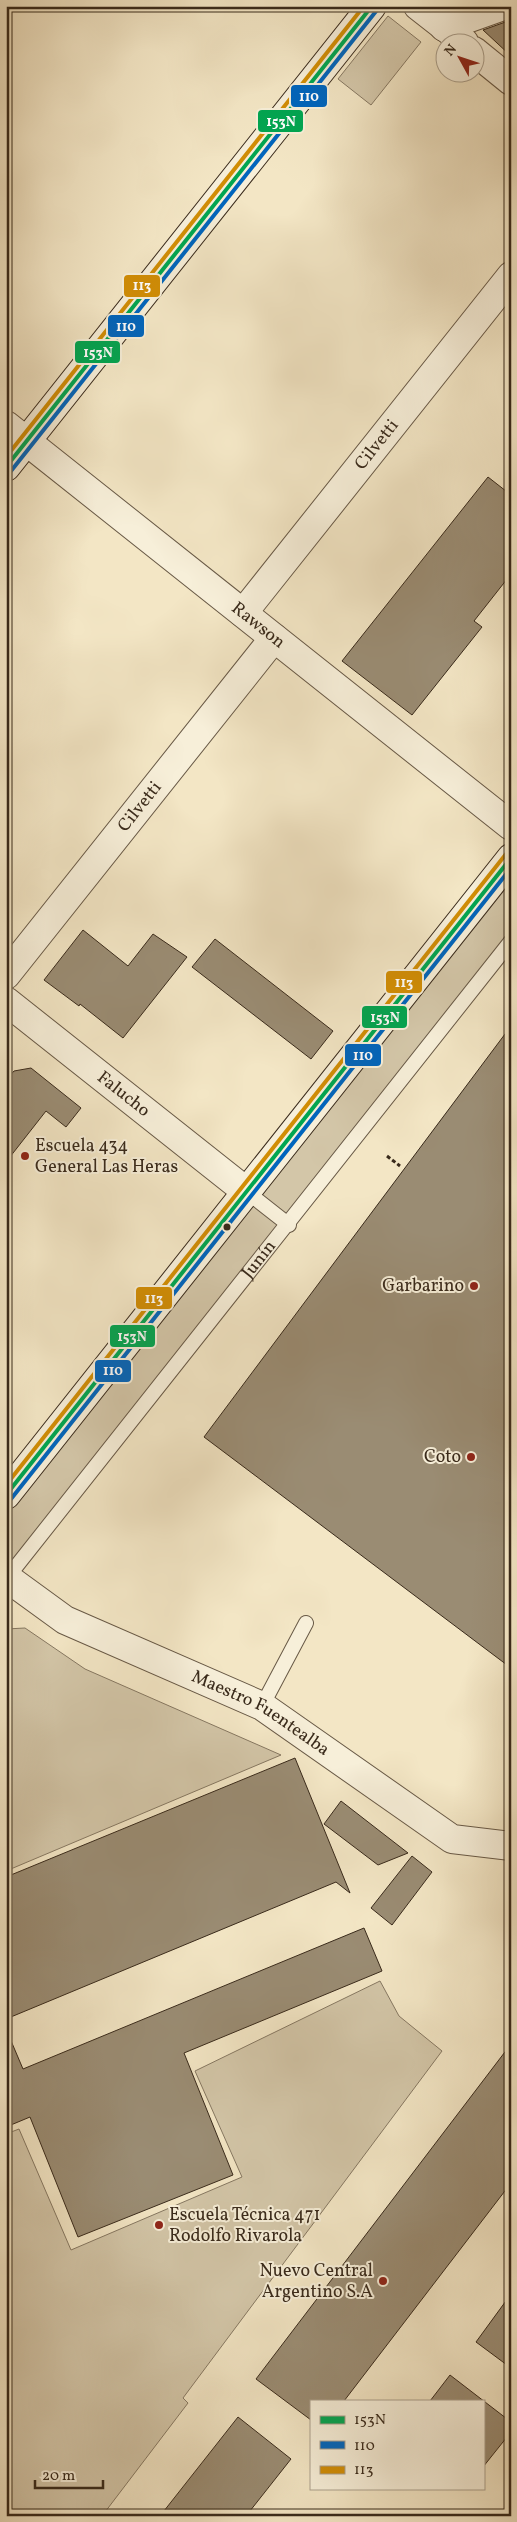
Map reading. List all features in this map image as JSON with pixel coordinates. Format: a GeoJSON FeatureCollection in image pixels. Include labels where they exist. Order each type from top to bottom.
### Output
{"type":"FeatureCollection","features":[{"type":"Feature","properties":{"kind":"street"},"geometry":{"type":"LineString","coordinates":[[6,467],[16,433],[372,6]]}},
{"type":"Feature","properties":{"kind":"street"},"geometry":{"type":"LineString","coordinates":[[418,6],[450,32]]}},
{"type":"Feature","properties":{"kind":"street"},"geometry":{"type":"LineString","coordinates":[[459,32],[503,6]]}},
{"type":"Feature","properties":{"kind":"street"},"geometry":{"type":"LineString","coordinates":[[484,59],[511,81]]}},
{"type":"Feature","properties":{"kind":"street","name":"Cilvetti"},"geometry":{"type":"LineString","coordinates":[[243,613],[511,276]]}},
{"type":"Feature","properties":{"kind":"street","name":"Rawson"},"geometry":{"type":"LineString","coordinates":[[16,433],[511,826]]}},
{"type":"Feature","properties":{"kind":"street","name":"Cilvetti"},"geometry":{"type":"LineString","coordinates":[[6,975],[274,638]]}},
{"type":"Feature","properties":{"kind":"street"},"geometry":{"type":"LineString","coordinates":[[6,1495],[511,858]]}},
{"type":"Feature","properties":{"kind":"street","name":"Falucho"},"geometry":{"type":"LineString","coordinates":[[6,1001],[247,1192]]}},
{"type":"Feature","properties":{"kind":"street","name":"Maestro Fuentealba"},"geometry":{"type":"LineString","coordinates":[[7,1578],[65,1620],[262,1706],[452,1839],[511,1846]]}},
{"type":"Feature","properties":{"kind":"lane","name":"Junín"},"geometry":{"type":"LineString","coordinates":[[7,1578],[511,941]]}},
{"type":"Feature","properties":{"kind":"lane","name":"Falucho"},"geometry":{"type":"LineString","coordinates":[[247,1192],[288,1225]]}},
{"type":"Feature","properties":{"kind":"lane"},"geometry":{"type":"LineString","coordinates":[[262,1706],[306,1623]]}},
{"type":"Feature","properties":{"kind":"path"},"geometry":{"type":"LineString","coordinates":[[387,1156],[400,1166]]}},
{"type":"Feature","properties":{"kind":"shaded area"},"geometry":{"type":"Polygon","coordinates":[[[388,16],[421,42],[371,105],[338,79],[388,16]]]}},
{"type":"Feature","properties":{"kind":"shaded area"},"geometry":{"type":"Polygon","coordinates":[[[511,858],[511,941],[6,1577],[6,1495],[511,858]]]}},
{"type":"Feature","properties":{"kind":"shaded area"},"geometry":{"type":"Polygon","coordinates":[[[25,1628],[85,1669],[281,1755],[6,1871],[6,1629],[25,1628]]]}},
{"type":"Feature","properties":{"kind":"shaded area"},"geometry":{"type":"Polygon","coordinates":[[[380,1981],[399,2016],[442,2051],[183,2398],[188,2403],[102,2516],[6,2516],[6,2134],[19,2129],[71,2250],[242,2177],[195,2071],[380,1981]]]}},
{"type":"Feature","properties":{"kind":"building"},"geometry":{"type":"Polygon","coordinates":[[[511,20],[511,56],[483,30],[511,20]]]}},
{"type":"Feature","properties":{"kind":"building"},"geometry":{"type":"Polygon","coordinates":[[[488,477],[511,495],[511,574],[474,621],[482,627],[412,715],[342,661],[488,477]]]}},
{"type":"Feature","properties":{"kind":"building"},"geometry":{"type":"Polygon","coordinates":[[[83,930],[128,966],[153,934],[187,957],[123,1038],[80,1004],[79,1006],[44,980],[83,930]]]}},
{"type":"Feature","properties":{"kind":"building"},"geometry":{"type":"Polygon","coordinates":[[[215,939],[333,1031],[311,1059],[192,967],[215,939]]]}},
{"type":"Feature","properties":{"kind":"building"},"geometry":{"type":"Polygon","coordinates":[[[511,1026],[511,1668],[204,1437],[511,1026]]]}},
{"type":"Feature","properties":{"kind":"building"},"geometry":{"type":"Polygon","coordinates":[[[31,1068],[81,1108],[66,1127],[46,1111],[6,1162],[6,1080],[14,1071],[31,1068]]]}},
{"type":"Feature","properties":{"kind":"building"},"geometry":{"type":"Polygon","coordinates":[[[295,1758],[350,1893],[336,1882],[6,2019],[6,1877],[295,1758]]]}},
{"type":"Feature","properties":{"kind":"building"},"geometry":{"type":"Polygon","coordinates":[[[341,1801],[408,1853],[378,1865],[324,1824],[341,1801]]]}},
{"type":"Feature","properties":{"kind":"building"},"geometry":{"type":"Polygon","coordinates":[[[412,1856],[432,1872],[392,1925],[371,1908],[412,1856]]]}},
{"type":"Feature","properties":{"kind":"building"},"geometry":{"type":"Polygon","coordinates":[[[364,1928],[382,1971],[184,2053],[233,2175],[78,2237],[30,2117],[6,2127],[6,2029],[23,2069],[364,1928]]]}},
{"type":"Feature","properties":{"kind":"building","name":"Nuevo Central Argentino S.A"},"geometry":{"type":"Polygon","coordinates":[[[511,2044],[511,2183],[345,2400],[310,2400],[310,2419],[256,2379],[511,2044]]]}},
{"type":"Feature","properties":{"kind":"building"},"geometry":{"type":"Polygon","coordinates":[[[511,2294],[511,2368],[476,2342],[511,2294]]]}},
{"type":"Feature","properties":{"kind":"building"},"geometry":{"type":"Polygon","coordinates":[[[450,2375],[482,2400],[431,2400],[450,2375]]]}},
{"type":"Feature","properties":{"kind":"building"},"geometry":{"type":"Polygon","coordinates":[[[484,2401],[511,2422],[511,2432],[484,2466],[484,2401]]]}},
{"type":"Feature","properties":{"kind":"building"},"geometry":{"type":"Polygon","coordinates":[[[238,2417],[291,2459],[246,2516],[160,2516],[238,2417]]]}},
{"type":"Feature","properties":{"kind":"transit line","name":"113"},"geometry":{"type":"LineString","coordinates":[[6,457],[364,6]]}},
{"type":"Feature","properties":{"kind":"transit line","name":"153N"},"geometry":{"type":"LineString","coordinates":[[6,467],[372,6]]}},
{"type":"Feature","properties":{"kind":"transit line","name":"110"},"geometry":{"type":"LineString","coordinates":[[11,471],[377,10]]}},
{"type":"Feature","properties":{"kind":"transit line","name":"113"},"geometry":{"type":"LineString","coordinates":[[6,1485],[506,854]]}},
{"type":"Feature","properties":{"kind":"transit line","name":"153N"},"geometry":{"type":"LineString","coordinates":[[6,1495],[511,858]]}},
{"type":"Feature","properties":{"kind":"transit line","name":"110"},"geometry":{"type":"LineString","coordinates":[[11,1499],[511,868]]}},
{"type":"Feature","properties":{"kind":"place","name":"Escuela 434 General Las Heras"},"geometry":{"type":"Point","coordinates":[25,1156]}},
{"type":"Feature","properties":{"kind":"place","name":"Garbarino"},"geometry":{"type":"Point","coordinates":[474,1286]}},
{"type":"Feature","properties":{"kind":"place","name":"Coto"},"geometry":{"type":"Point","coordinates":[471,1457]}},
{"type":"Feature","properties":{"kind":"place","name":"Escuela Técnica 471 Rodolfo Rivarola"},"geometry":{"type":"Point","coordinates":[159,2225]}},
{"type":"Feature","properties":{"kind":"place","name":"Nuevo Central Argentino S.A"},"geometry":{"type":"Point","coordinates":[383,2281]}}]}
